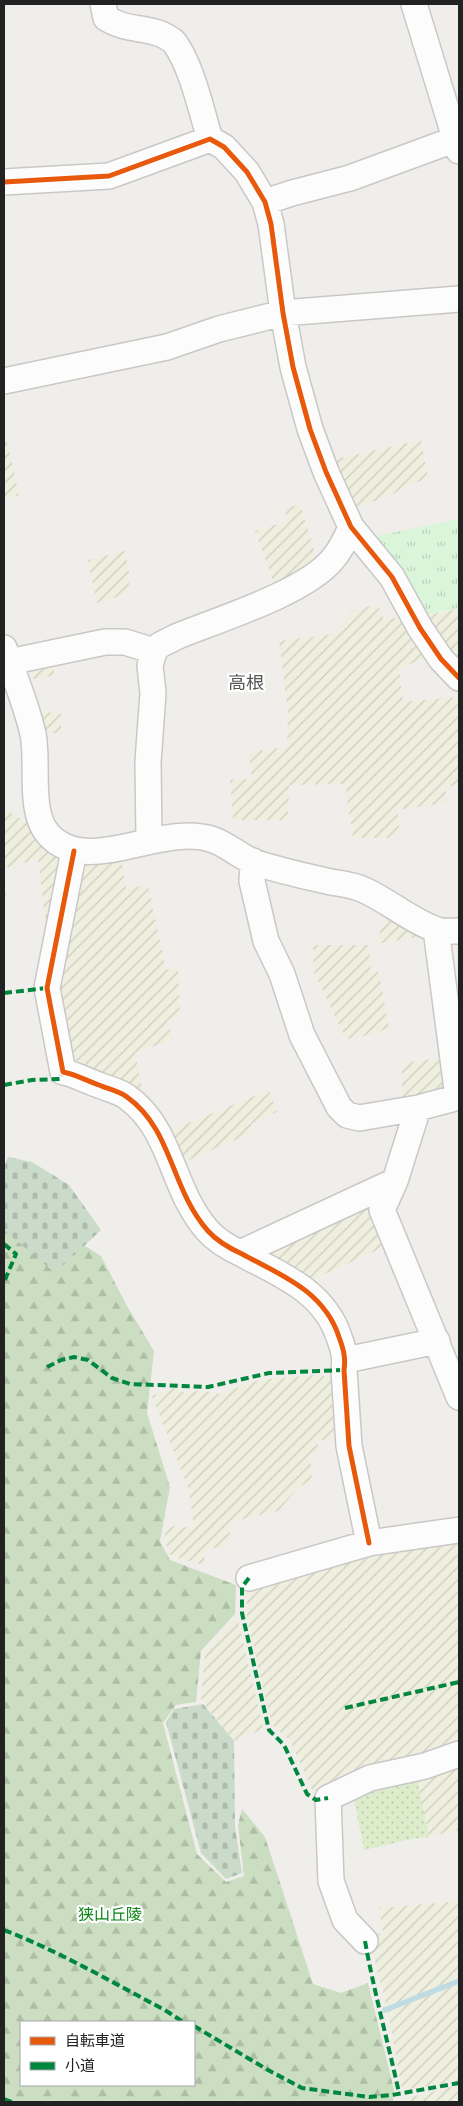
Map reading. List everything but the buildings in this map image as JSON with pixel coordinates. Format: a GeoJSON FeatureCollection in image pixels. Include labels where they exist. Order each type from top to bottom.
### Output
{"type":"FeatureCollection","features":[{"type":"Feature","properties":{"kind":"street"},"geometry":{"type":"LineString","coordinates":[[103,4],[106,18],[119,26],[160,34],[173,40],[182,56],[210,139],[224,147],[247,172],[265,202],[271,224],[283,313],[293,367],[310,429],[326,472],[351,527],[392,577],[420,628],[441,658],[459,678]]}},
{"type":"Feature","properties":{"kind":"street"},"geometry":{"type":"LineString","coordinates":[[265,202],[457,145],[414,4]]}},
{"type":"Feature","properties":{"kind":"street"},"geometry":{"type":"LineString","coordinates":[[4,182],[109,176],[210,139]]}},
{"type":"Feature","properties":{"kind":"street"},"geometry":{"type":"LineString","coordinates":[[4,381],[167,347],[219,329],[283,313],[459,299]]}},
{"type":"Feature","properties":{"kind":"street"},"geometry":{"type":"LineString","coordinates":[[149,840],[148,762],[153,693],[150,666],[154,651],[160,645],[178,636],[296,588],[331,562],[344,545],[351,527]]}},
{"type":"Feature","properties":{"kind":"street"},"geometry":{"type":"LineString","coordinates":[[154,651],[126,642],[105,642],[6,656],[33,734],[37,803],[41,819],[48,833],[74,851],[100,852],[149,840],[184,836],[209,838],[229,846],[252,861],[362,889],[449,931]]}},
{"type":"Feature","properties":{"kind":"street"},"geometry":{"type":"LineString","coordinates":[[74,851],[47,988],[63,1072],[125,1096],[143,1110],[156,1127],[186,1201],[216,1240],[301,1286],[318,1300],[335,1323],[346,1360],[344,1370],[349,1446],[369,1542]]}},
{"type":"Feature","properties":{"kind":"street"},"geometry":{"type":"LineString","coordinates":[[252,861],[252,881],[266,941],[282,974],[302,1035],[339,1107],[347,1115],[359,1118],[418,1108],[459,1097],[437,937],[449,931]]}},
{"type":"Feature","properties":{"kind":"street"},"geometry":{"type":"LineString","coordinates":[[418,1108],[395,1181],[382,1210],[459,1397]]}},
{"type":"Feature","properties":{"kind":"street"},"geometry":{"type":"LineString","coordinates":[[240,1253],[395,1181]]}},
{"type":"Feature","properties":{"kind":"street"},"geometry":{"type":"LineString","coordinates":[[346,1360],[437,1342]]}},
{"type":"Feature","properties":{"kind":"street"},"geometry":{"type":"LineString","coordinates":[[249,1578],[369,1542],[459,1530]]}},
{"type":"Feature","properties":{"kind":"street"},"geometry":{"type":"LineString","coordinates":[[365,1941],[345,1920],[331,1881],[328,1798],[370,1778],[425,1766],[459,1754]]}},
{"type":"Feature","properties":{"kind":"green space"},"geometry":{"type":"Polygon","coordinates":[[[4,427],[19,495],[4,500],[4,427]]]}},
{"type":"Feature","properties":{"kind":"green space"},"geometry":{"type":"Polygon","coordinates":[[[421,440],[428,477],[388,496],[352,509],[331,460],[421,440]]]}},
{"type":"Feature","properties":{"kind":"green space"},"geometry":{"type":"Polygon","coordinates":[[[300,504],[318,562],[275,586],[255,531],[288,521],[285,509],[300,504]]]}},
{"type":"Feature","properties":{"kind":"green space"},"geometry":{"type":"Polygon","coordinates":[[[459,519],[459,608],[420,615],[371,537],[459,519]]]}},
{"type":"Feature","properties":{"kind":"green space"},"geometry":{"type":"Polygon","coordinates":[[[124,551],[129,567],[129,593],[97,603],[88,560],[124,551]]]}},
{"type":"Feature","properties":{"kind":"green space"},"geometry":{"type":"Polygon","coordinates":[[[378,604],[384,620],[405,616],[429,656],[399,669],[403,702],[459,697],[459,785],[445,787],[447,803],[397,810],[400,831],[391,838],[353,838],[345,784],[289,785],[288,820],[233,820],[230,780],[252,779],[249,752],[287,747],[288,712],[279,641],[334,634],[352,611],[378,604]]]}},
{"type":"Feature","properties":{"kind":"green space"},"geometry":{"type":"Polygon","coordinates":[[[459,609],[459,668],[420,616],[459,609]]]}},
{"type":"Feature","properties":{"kind":"green space"},"geometry":{"type":"Polygon","coordinates":[[[51,659],[55,675],[33,679],[30,664],[51,659]]]}},
{"type":"Feature","properties":{"kind":"green space"},"geometry":{"type":"Polygon","coordinates":[[[35,712],[61,713],[61,734],[38,732],[35,712]]]}},
{"type":"Feature","properties":{"kind":"green space"},"geometry":{"type":"Polygon","coordinates":[[[4,812],[9,812],[32,825],[53,854],[63,859],[47,935],[38,859],[5,868],[6,899],[4,899],[4,812]]]}},
{"type":"Feature","properties":{"kind":"green space"},"geometry":{"type":"Polygon","coordinates":[[[121,857],[126,889],[148,885],[166,970],[178,968],[180,1014],[167,1021],[173,1039],[135,1053],[142,1087],[128,1092],[79,1067],[58,993],[79,868],[86,863],[121,857]]]}},
{"type":"Feature","properties":{"kind":"green space"},"geometry":{"type":"Polygon","coordinates":[[[388,909],[428,935],[376,944],[388,909]]]}},
{"type":"Feature","properties":{"kind":"green space"},"geometry":{"type":"Polygon","coordinates":[[[313,945],[369,945],[371,972],[379,972],[389,1028],[369,1035],[346,1039],[314,972],[313,945]]]}},
{"type":"Feature","properties":{"kind":"green space"},"geometry":{"type":"Polygon","coordinates":[[[449,1057],[451,1090],[402,1102],[402,1063],[449,1057]]]}},
{"type":"Feature","properties":{"kind":"green space"},"geometry":{"type":"Polygon","coordinates":[[[269,1090],[277,1112],[251,1124],[254,1132],[180,1164],[167,1132],[269,1090]]]}},
{"type":"Feature","properties":{"kind":"green space"},"geometry":{"type":"Polygon","coordinates":[[[8,1157],[32,1162],[69,1185],[101,1230],[55,1273],[4,1230],[4,1167],[8,1157]]]}},
{"type":"Feature","properties":{"kind":"green space","name":"狭山丘陵"},"geometry":{"type":"Polygon","coordinates":[[[4,1195],[101,1256],[127,1306],[154,1351],[147,1413],[170,1487],[160,1541],[170,1560],[236,1585],[235,1614],[201,1651],[196,1702],[176,1705],[163,1723],[197,1854],[226,1882],[244,1876],[238,1825],[242,1809],[265,1837],[313,1984],[341,1993],[368,1983],[394,2090],[393,2102],[4,2102],[4,1195]]]}},
{"type":"Feature","properties":{"kind":"green space"},"geometry":{"type":"Polygon","coordinates":[[[361,1206],[374,1211],[388,1245],[307,1282],[265,1260],[266,1251],[361,1206]]]}},
{"type":"Feature","properties":{"kind":"green space"},"geometry":{"type":"Polygon","coordinates":[[[338,1374],[342,1437],[317,1441],[319,1453],[310,1454],[312,1481],[300,1486],[278,1511],[231,1522],[228,1547],[205,1549],[204,1565],[171,1556],[164,1540],[166,1526],[194,1528],[189,1490],[152,1396],[174,1388],[186,1393],[202,1390],[218,1394],[260,1380],[314,1375],[328,1377],[338,1374]]]}},
{"type":"Feature","properties":{"kind":"green space"},"geometry":{"type":"Polygon","coordinates":[[[459,1534],[459,1752],[318,1794],[312,1790],[290,1740],[272,1725],[247,1619],[247,1589],[254,1580],[459,1534]]]}},
{"type":"Feature","properties":{"kind":"green space"},"geometry":{"type":"Polygon","coordinates":[[[237,1616],[263,1727],[261,1730],[234,1741],[201,1700],[205,1651],[237,1616]]]}},
{"type":"Feature","properties":{"kind":"green space"},"geometry":{"type":"Polygon","coordinates":[[[203,1704],[234,1741],[235,1827],[242,1873],[226,1879],[201,1853],[166,1722],[174,1709],[203,1704]]]}},
{"type":"Feature","properties":{"kind":"green space"},"geometry":{"type":"Polygon","coordinates":[[[459,1761],[459,1830],[429,1837],[416,1774],[459,1761]]]}},
{"type":"Feature","properties":{"kind":"green space"},"geometry":{"type":"Polygon","coordinates":[[[416,1774],[429,1837],[411,1839],[364,1850],[353,1794],[416,1774]]]}},
{"type":"Feature","properties":{"kind":"green space"},"geometry":{"type":"Polygon","coordinates":[[[459,1901],[459,1980],[387,2008],[369,1938],[383,1932],[379,1908],[459,1901]]]}},
{"type":"Feature","properties":{"kind":"green space"},"geometry":{"type":"Polygon","coordinates":[[[459,1982],[459,2081],[402,2090],[388,2011],[459,1982]]]}},
{"type":"Feature","properties":{"kind":"green space"},"geometry":{"type":"Polygon","coordinates":[[[459,2085],[459,2102],[404,2102],[403,2099],[459,2085]]]}},
{"type":"Feature","properties":{"kind":"waterway"},"geometry":{"type":"LineString","coordinates":[[385,2010],[459,1981]]}},
{"type":"Feature","properties":{"kind":"marked path"},"geometry":{"type":"LineString","coordinates":[[4,993],[47,988]]}},
{"type":"Feature","properties":{"kind":"marked path"},"geometry":{"type":"LineString","coordinates":[[4,1085],[32,1080],[60,1079],[63,1072]]}},
{"type":"Feature","properties":{"kind":"marked path"},"geometry":{"type":"LineString","coordinates":[[4,1244],[16,1254],[4,1282]]}},
{"type":"Feature","properties":{"kind":"marked path"},"geometry":{"type":"LineString","coordinates":[[47,1367],[61,1360],[74,1357],[88,1360],[112,1378],[130,1384],[208,1387],[269,1373],[344,1370]]}},
{"type":"Feature","properties":{"kind":"marked path"},"geometry":{"type":"LineString","coordinates":[[249,1578],[242,1587],[242,1613],[269,1730],[284,1745],[307,1794],[316,1800],[328,1798]]}},
{"type":"Feature","properties":{"kind":"marked path"},"geometry":{"type":"LineString","coordinates":[[345,1708],[459,1682]]}},
{"type":"Feature","properties":{"kind":"marked path"},"geometry":{"type":"LineString","coordinates":[[4,1930],[84,1967],[182,2021]]}},
{"type":"Feature","properties":{"kind":"marked path"},"geometry":{"type":"LineString","coordinates":[[365,1941],[399,2093]]}},
{"type":"Feature","properties":{"kind":"marked path"},"geometry":{"type":"LineString","coordinates":[[195,2027],[302,2088],[369,2097],[392,2095],[459,2083]]}},
{"type":"Feature","properties":{"kind":"marked path"},"geometry":{"type":"LineString","coordinates":[[4,2099],[12,2102]]}},
{"type":"Feature","properties":{"kind":"cycle path"},"geometry":{"type":"LineString","coordinates":[[4,182],[109,176],[210,139],[224,147],[247,172],[265,202],[271,224],[283,313],[293,367],[310,429],[326,472],[351,527],[392,577],[420,628],[441,659],[459,678]]}},
{"type":"Feature","properties":{"kind":"cycle path"},"geometry":{"type":"LineString","coordinates":[[74,851],[47,988],[63,1072],[121,1093],[142,1110],[154,1126],[163,1143],[195,1214],[208,1231],[228,1247],[272,1269],[300,1286],[323,1308],[332,1321],[344,1353],[349,1446],[369,1543]]}},
{"type":"Feature","properties":{"kind":"district","name":"高根"},"geometry":{"type":"Point","coordinates":[246,683]}}]}
